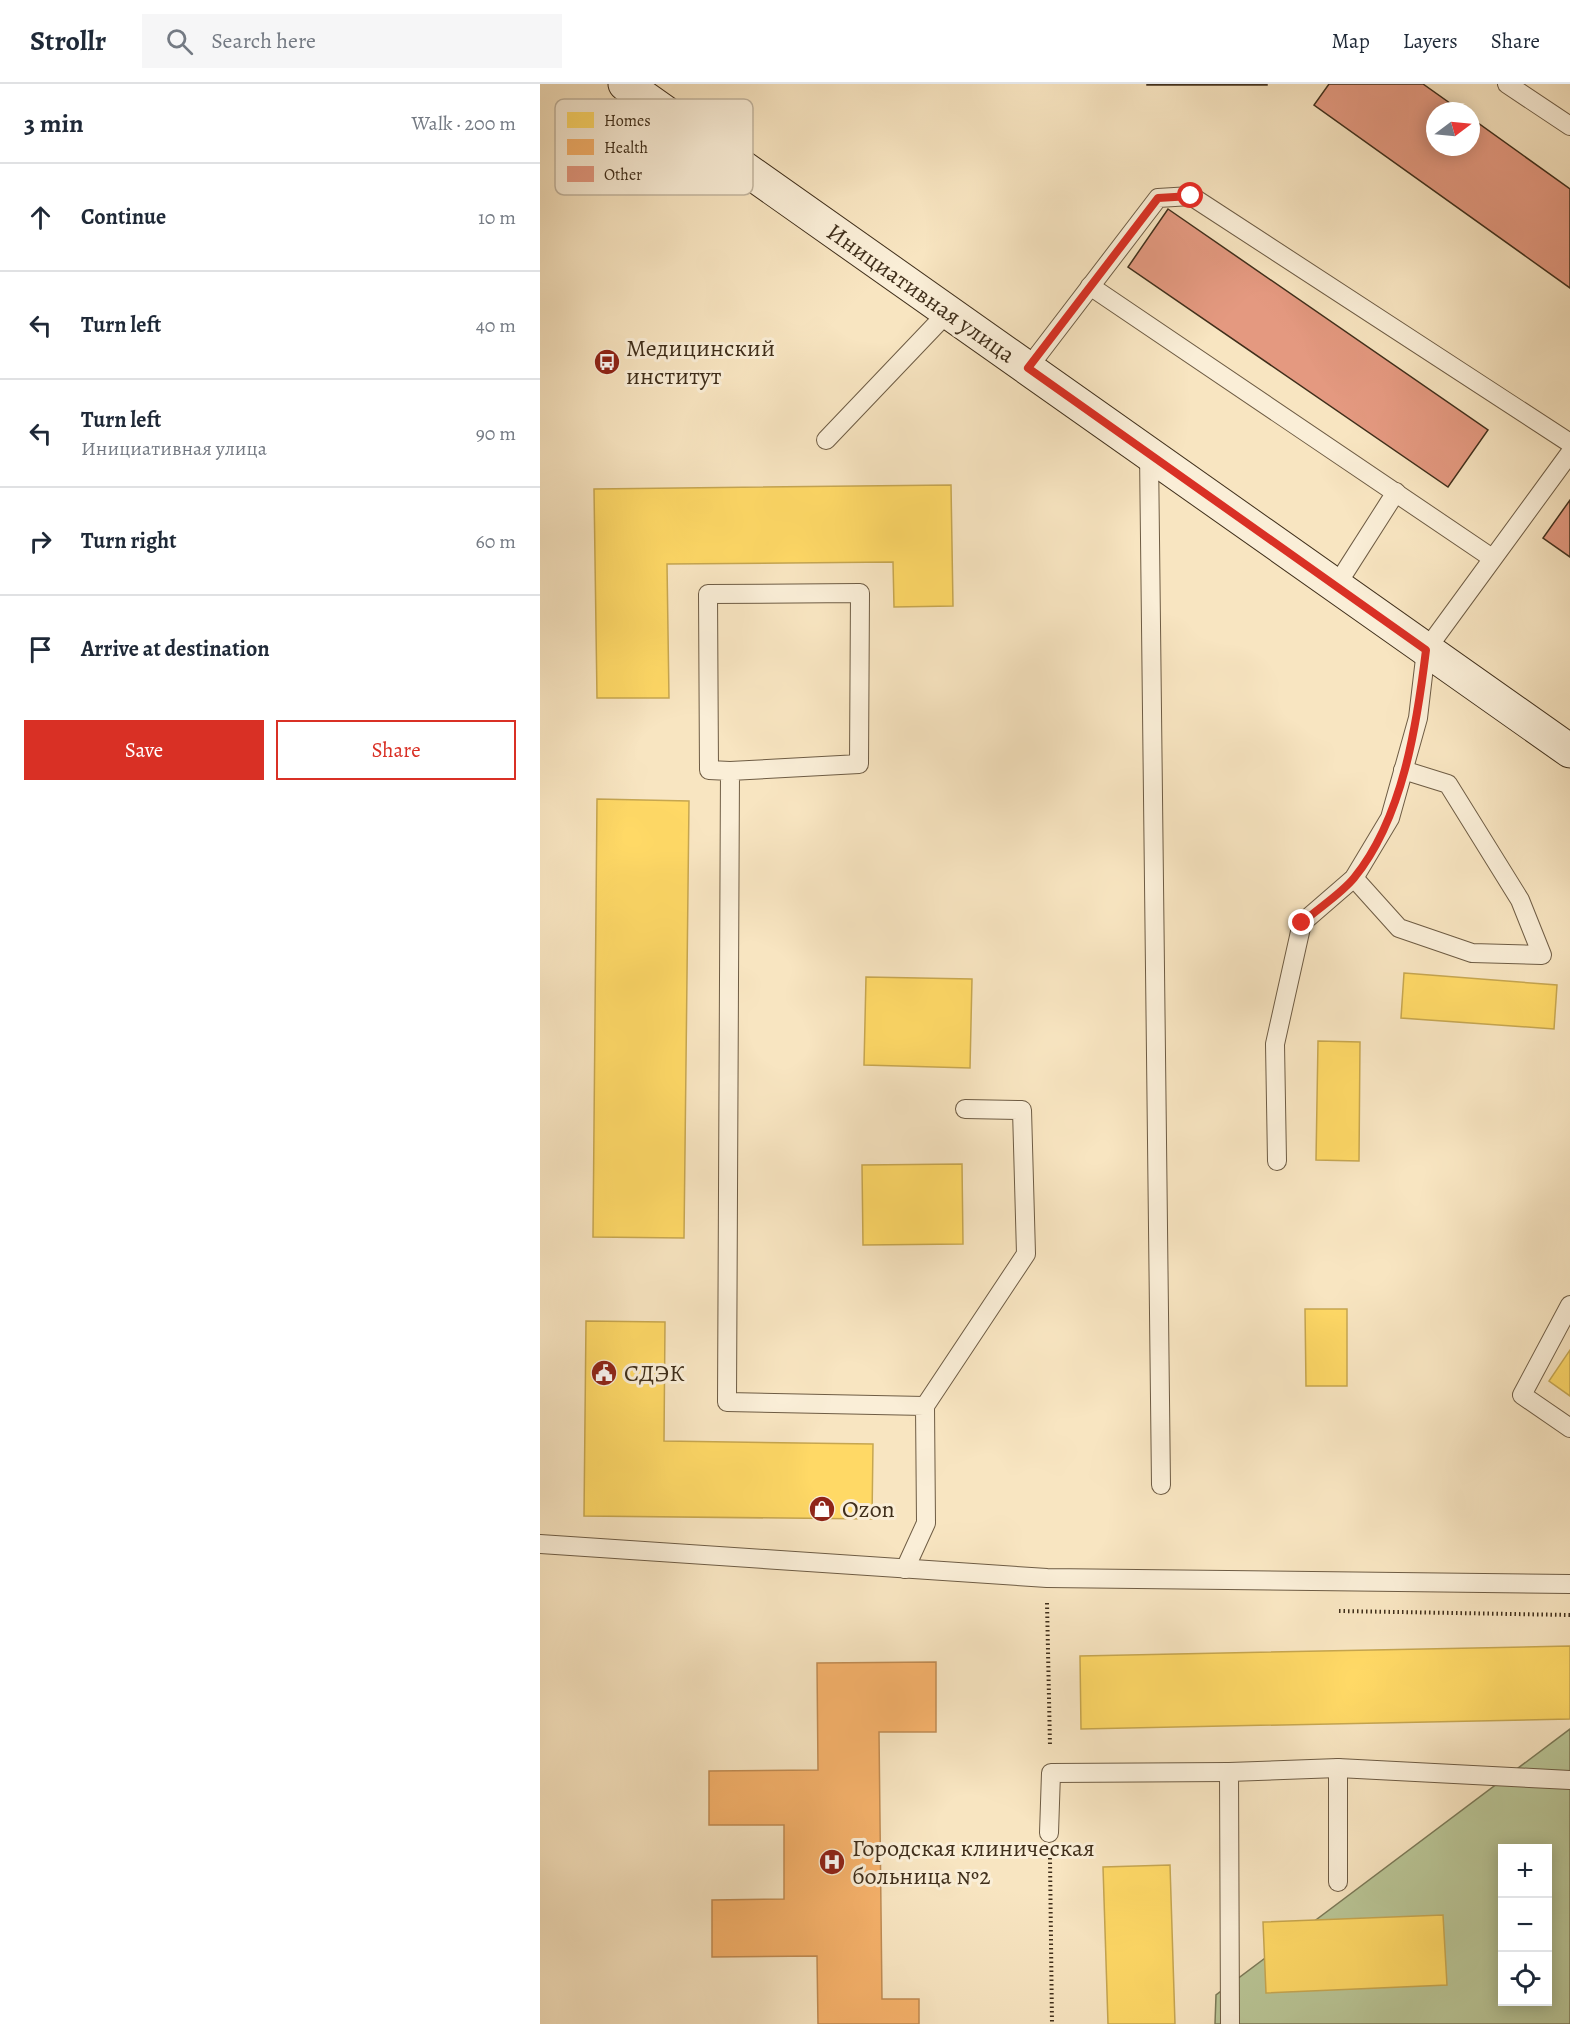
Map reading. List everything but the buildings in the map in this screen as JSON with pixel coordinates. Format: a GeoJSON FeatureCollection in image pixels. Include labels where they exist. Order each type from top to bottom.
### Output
{"type":"FeatureCollection","features":[{"type":"Feature","properties":{"kind":"main road","name":"Инициативная улица"},"geometry":{"type":"LineString","coordinates":[[626,84],[647,99]]}},
{"type":"Feature","properties":{"kind":"main road","name":"Инициативная улица"},"geometry":{"type":"LineString","coordinates":[[753,174],[1570,751]]}},
{"type":"Feature","properties":{"kind":"lane"},"geometry":{"type":"LineString","coordinates":[[1507,84],[1570,126]]}},
{"type":"Feature","properties":{"kind":"lane"},"geometry":{"type":"LineString","coordinates":[[1028,368],[1158,198],[1191,196],[1570,443]]}},
{"type":"Feature","properties":{"kind":"lane"},"geometry":{"type":"LineString","coordinates":[[1090,286],[1492,558]]}},
{"type":"Feature","properties":{"kind":"lane"},"geometry":{"type":"LineString","coordinates":[[826,440],[948,312]]}},
{"type":"Feature","properties":{"kind":"lane"},"geometry":{"type":"LineString","coordinates":[[1149,453],[1161,1485]]}},
{"type":"Feature","properties":{"kind":"lane"},"geometry":{"type":"LineString","coordinates":[[1277,1161],[1275,1044],[1302,923],[1354,878],[1390,818],[1418,718],[1426,650],[1570,453]]}},
{"type":"Feature","properties":{"kind":"lane"},"geometry":{"type":"LineString","coordinates":[[1336,586],[1396,492]]}},
{"type":"Feature","properties":{"kind":"lane"},"geometry":{"type":"LineString","coordinates":[[860,593],[859,764],[730,771],[709,770],[708,594],[860,593]]}},
{"type":"Feature","properties":{"kind":"lane"},"geometry":{"type":"LineString","coordinates":[[1354,878],[1399,928],[1472,953],[1542,955],[1520,900],[1448,784],[1403,770]]}},
{"type":"Feature","properties":{"kind":"lane"},"geometry":{"type":"LineString","coordinates":[[730,771],[727,1402],[925,1406]]}},
{"type":"Feature","properties":{"kind":"lane"},"geometry":{"type":"LineString","coordinates":[[905,1569],[926,1522],[925,1406],[1026,1254],[1022,1110],[965,1108]]}},
{"type":"Feature","properties":{"kind":"lane"},"geometry":{"type":"LineString","coordinates":[[1570,1305],[1522,1395],[1570,1428]]}},
{"type":"Feature","properties":{"kind":"lane"},"geometry":{"type":"LineString","coordinates":[[540,1544],[1047,1578],[1570,1584]]}},
{"type":"Feature","properties":{"kind":"lane"},"geometry":{"type":"LineString","coordinates":[[1049,1833],[1050,1773],[1228,1772],[1338,1768],[1570,1780]]}},
{"type":"Feature","properties":{"kind":"lane"},"geometry":{"type":"LineString","coordinates":[[1338,1768],[1338,1882]]}},
{"type":"Feature","properties":{"kind":"lane"},"geometry":{"type":"LineString","coordinates":[[1228,1772],[1230,2024]]}},
{"type":"Feature","properties":{"kind":"path"},"geometry":{"type":"LineString","coordinates":[[1047,1578],[1050,1773]]}},
{"type":"Feature","properties":{"kind":"path"},"geometry":{"type":"LineString","coordinates":[[1049,1833],[1052,2024]]}},
{"type":"Feature","properties":{"kind":"green space"},"geometry":{"type":"Polygon","coordinates":[[[1570,1729],[1570,2024],[1215,2024],[1216,1995],[1570,1729]]]}},
{"type":"Feature","properties":{"kind":"place","name":"Медицинский институт"},"geometry":{"type":"Point","coordinates":[607,362]}},
{"type":"Feature","properties":{"kind":"place","name":"СДЭК"},"geometry":{"type":"Point","coordinates":[604,1373]}},
{"type":"Feature","properties":{"kind":"place","name":"Ozon"},"geometry":{"type":"Point","coordinates":[822,1509]}},
{"type":"Feature","properties":{"kind":"place","name":"Городская клиническая больница №2"},"geometry":{"type":"Point","coordinates":[832,1862]}},
{"type":"Feature","properties":{"kind":"route"},"geometry":{"type":"LineString","coordinates":[[1191,196],[1158,198],[1028,368],[1426,650],[1418,718],[1390,818],[1354,878],[1302,923]]}}]}
